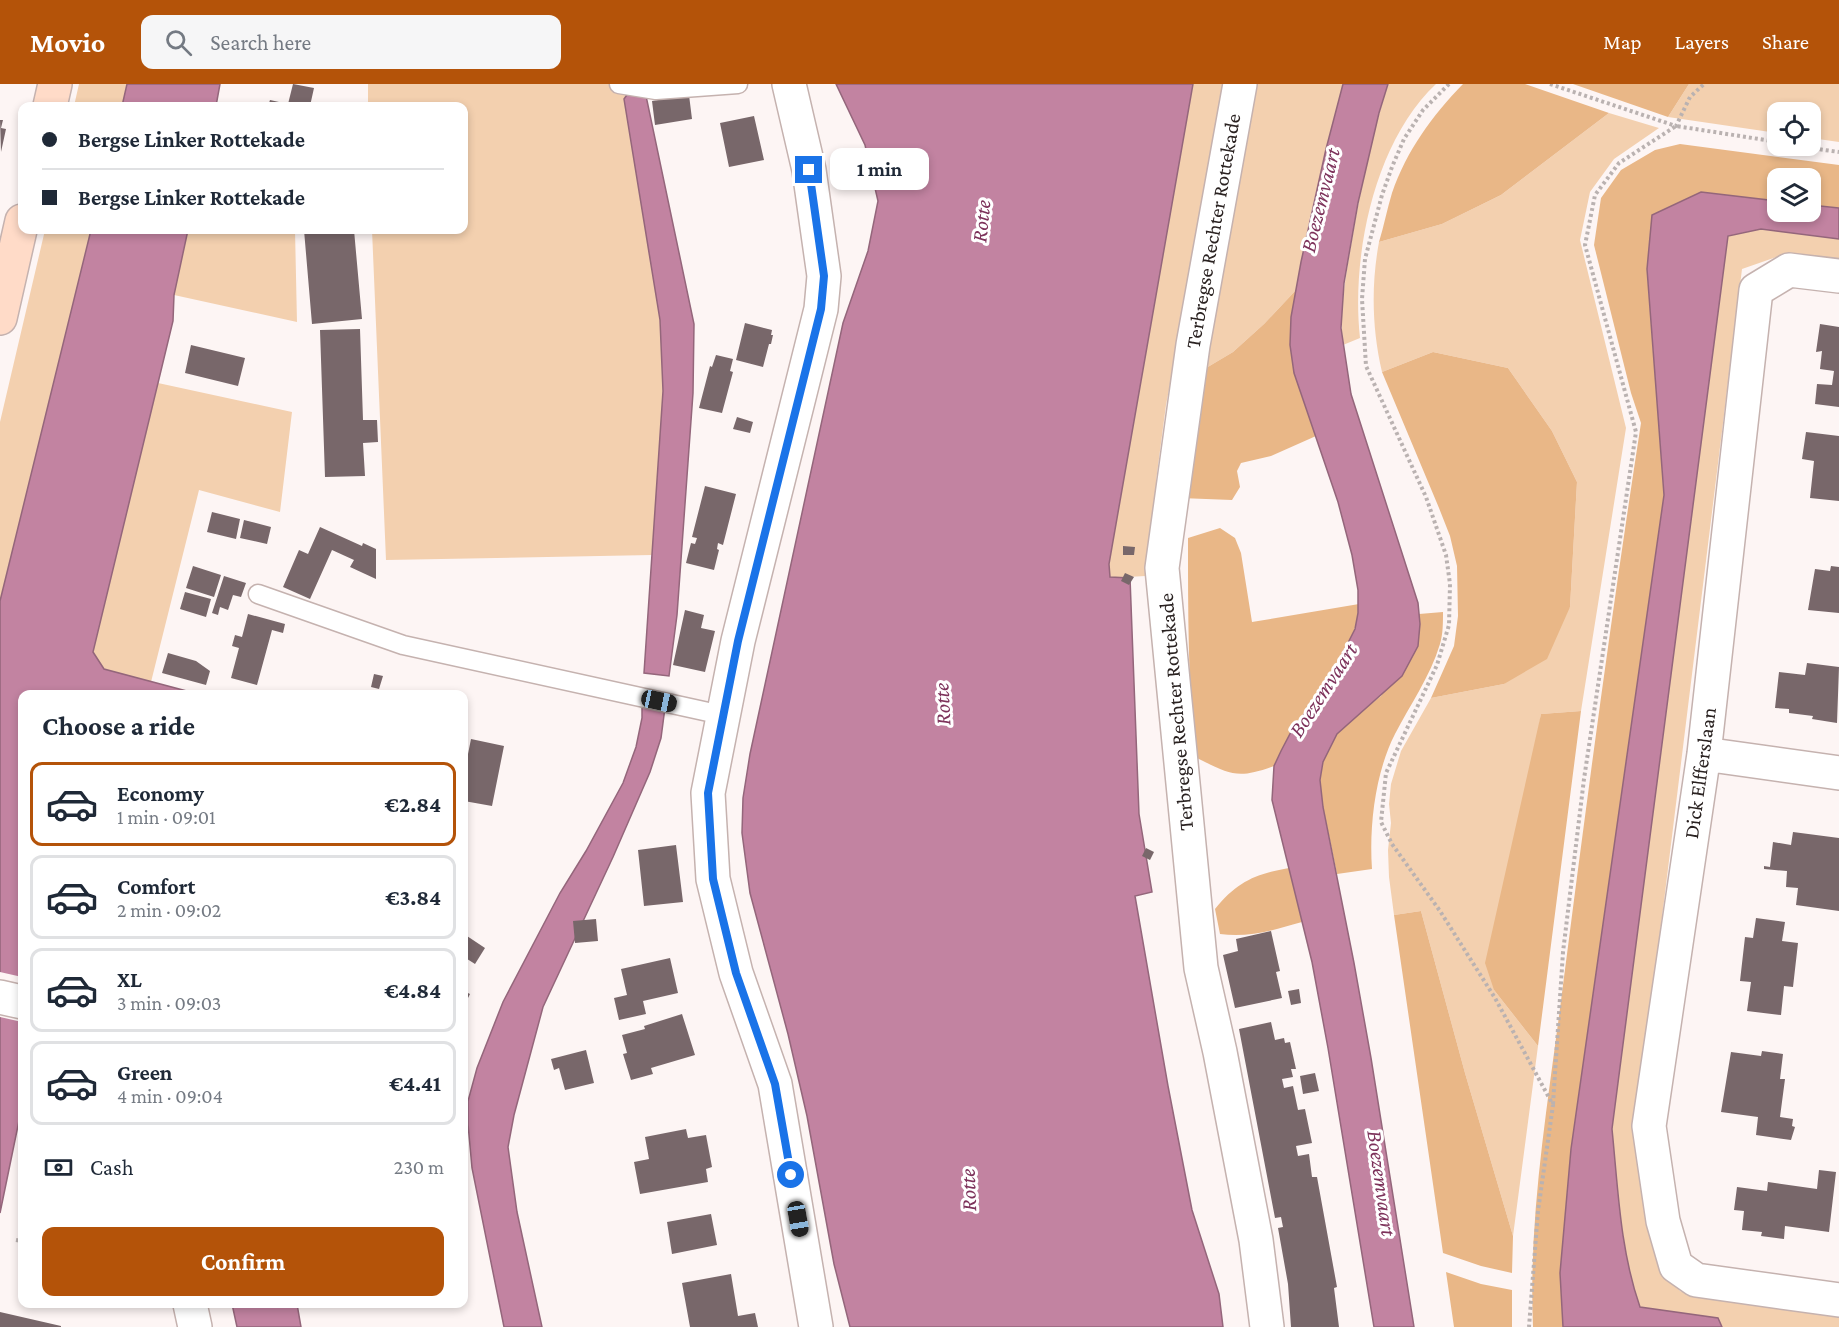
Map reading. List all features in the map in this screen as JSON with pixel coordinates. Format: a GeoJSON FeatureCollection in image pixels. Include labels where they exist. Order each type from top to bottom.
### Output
{"type":"FeatureCollection","features":[{"type":"Feature","properties":{"kind":"street"},"geometry":{"type":"LineString","coordinates":[[51,102],[55,84]]}},
{"type":"Feature","properties":{"kind":"street"},"geometry":{"type":"LineString","coordinates":[[789,84],[809,170],[824,276],[821,309],[738,641],[708,793],[713,879],[736,973],[775,1084],[816,1327]]}},
{"type":"Feature","properties":{"kind":"street","name":"Terbregse Rechter Rottekade"},"geometry":{"type":"LineString","coordinates":[[1239,90],[1192,345],[1162,567],[1201,968],[1220,1052],[1256,1240],[1267,1327]]}},
{"type":"Feature","properties":{"kind":"street"},"geometry":{"type":"LineString","coordinates":[[0,318],[19,234]]}},
{"type":"Feature","properties":{"kind":"street","name":"Dick Elfferslaan"},"geometry":{"type":"LineString","coordinates":[[1839,276],[1789,270],[1756,290],[1704,754],[1649,1126],[1663,1221],[1676,1266],[1696,1280],[1839,1300]]}},
{"type":"Feature","properties":{"kind":"street"},"geometry":{"type":"LineString","coordinates":[[1704,754],[1839,773]]}},
{"type":"Feature","properties":{"kind":"street"},"geometry":{"type":"LineString","coordinates":[[0,997],[18,1001]]}},
{"type":"Feature","properties":{"kind":"street"},"geometry":{"type":"LineString","coordinates":[[191,1308],[195,1327]]}},
{"type":"Feature","properties":{"kind":"lane"},"geometry":{"type":"LineString","coordinates":[[619,84],[656,90],[738,84]]}},
{"type":"Feature","properties":{"kind":"lane"},"geometry":{"type":"LineString","coordinates":[[258,594],[402,645],[722,715]]}},
{"type":"Feature","properties":{"kind":"path"},"geometry":{"type":"LineString","coordinates":[[1449,84],[1423,110],[1404,139],[1382,195],[1365,259],[1362,299],[1366,366],[1426,497],[1446,555],[1450,584],[1449,625],[1437,665],[1386,773],[1381,822],[1392,844],[1440,911],[1495,998],[1553,1104]]}},
{"type":"Feature","properties":{"kind":"path"},"geometry":{"type":"LineString","coordinates":[[1550,84],[1676,126],[1767,140]]}},
{"type":"Feature","properties":{"kind":"path"},"geometry":{"type":"LineString","coordinates":[[1529,1327],[1538,1211],[1553,1104],[1563,952],[1584,779],[1636,432],[1585,244],[1595,195],[1619,163],[1676,126],[1690,97],[1704,84]]}},
{"type":"Feature","properties":{"kind":"path"},"geometry":{"type":"LineString","coordinates":[[1821,149],[1839,152]]}},
{"type":"Feature","properties":{"kind":"shaded area"},"geometry":{"type":"Polygon","coordinates":[[[79,84],[127,84],[123,102],[75,102],[79,84]]]}},
{"type":"Feature","properties":{"kind":"shaded area"},"geometry":{"type":"Polygon","coordinates":[[[368,84],[632,84],[660,320],[663,391],[652,555],[386,560],[372,234],[468,234],[468,102],[368,102],[368,84]]]}},
{"type":"Feature","properties":{"kind":"shaded area"},"geometry":{"type":"Polygon","coordinates":[[[1193,84],[1232,84],[1166,405],[1156,481],[1163,575],[1110,578],[1109,564],[1193,84]]]}},
{"type":"Feature","properties":{"kind":"shaded area"},"geometry":{"type":"Polygon","coordinates":[[[1250,84],[1343,84],[1310,217],[1296,290],[1233,352],[1196,374],[1250,84]]]}},
{"type":"Feature","properties":{"kind":"shaded area"},"geometry":{"type":"Polygon","coordinates":[[[1388,84],[1436,84],[1415,108],[1382,168],[1371,202],[1359,272],[1360,338],[1343,345],[1345,279],[1367,161],[1388,84]]]}},
{"type":"Feature","properties":{"kind":"shaded area"},"geometry":{"type":"Polygon","coordinates":[[[1463,84],[1525,84],[1609,113],[1501,195],[1442,224],[1379,242],[1392,193],[1405,162],[1431,121],[1463,84]]]}},
{"type":"Feature","properties":{"kind":"shaded area"},"geometry":{"type":"Polygon","coordinates":[[[1573,84],[1689,84],[1668,117],[1573,84]]]}},
{"type":"Feature","properties":{"kind":"shaded area"},"geometry":{"type":"Polygon","coordinates":[[[1689,84],[1839,84],[1839,142],[1821,139],[1821,102],[1767,102],[1767,132],[1668,117],[1689,84]]]}},
{"type":"Feature","properties":{"kind":"shaded area"},"geometry":{"type":"Polygon","coordinates":[[[1609,113],[1659,128],[1614,159],[1590,192],[1580,240],[1626,428],[1581,711],[1541,714],[1494,990],[1538,1046],[1513,1236],[1421,911],[1394,915],[1389,877],[1388,850],[1391,823],[1389,804],[1391,784],[1401,751],[1431,698],[1504,684],[1570,607],[1577,482],[1552,431],[1508,368],[1433,352],[1382,372],[1375,323],[1375,274],[1379,242],[1442,224],[1501,195],[1609,113]]]}},
{"type":"Feature","properties":{"kind":"shaded area"},"geometry":{"type":"Polygon","coordinates":[[[1680,144],[1839,165],[1839,208],[1821,206],[1821,168],[1767,168],[1767,200],[1701,192],[1647,270],[1664,495],[1571,1149],[1560,1273],[1563,1327],[1533,1327],[1534,1241],[1546,1113],[1600,704],[1641,423],[1631,393],[1594,245],[1601,198],[1621,170],[1655,150],[1680,144]]]}},
{"type":"Feature","properties":{"kind":"shaded area"},"geometry":{"type":"Polygon","coordinates":[[[1761,229],[1839,239],[1839,263],[1782,255],[1742,269],[1636,1128],[1658,1260],[1680,1291],[1699,1298],[1839,1314],[1839,1327],[1722,1327],[1718,1318],[1640,1308],[1624,1242],[1612,1129],[1728,236],[1761,229]]]}},
{"type":"Feature","properties":{"kind":"shaded area"},"geometry":{"type":"Polygon","coordinates":[[[44,234],[90,234],[0,601],[0,422],[44,234]]]}},
{"type":"Feature","properties":{"kind":"shaded area"},"geometry":{"type":"Polygon","coordinates":[[[187,234],[295,234],[297,322],[174,295],[187,234]]]}},
{"type":"Feature","properties":{"kind":"shaded area"},"geometry":{"type":"Polygon","coordinates":[[[1296,290],[1290,345],[1294,373],[1316,436],[1271,456],[1241,463],[1237,471],[1240,487],[1232,500],[1180,498],[1196,374],[1233,352],[1296,290]]]}},
{"type":"Feature","properties":{"kind":"shaded area"},"geometry":{"type":"Polygon","coordinates":[[[1433,352],[1508,368],[1552,431],[1577,482],[1570,607],[1547,659],[1504,684],[1431,698],[1454,646],[1458,616],[1457,566],[1450,536],[1382,372],[1433,352]]]}},
{"type":"Feature","properties":{"kind":"shaded area"},"geometry":{"type":"Polygon","coordinates":[[[158,383],[292,412],[280,512],[199,490],[151,682],[104,669],[93,652],[158,383]]]}},
{"type":"Feature","properties":{"kind":"shaded area"},"geometry":{"type":"Polygon","coordinates":[[[1220,528],[1235,538],[1241,553],[1252,622],[1359,604],[1357,621],[1343,655],[1291,732],[1274,766],[1242,774],[1225,771],[1195,757],[1188,620],[1188,538],[1220,528]]]}},
{"type":"Feature","properties":{"kind":"shaded area"},"geometry":{"type":"Polygon","coordinates":[[[1443,612],[1442,636],[1436,656],[1388,749],[1378,783],[1373,818],[1372,869],[1337,874],[1323,807],[1320,780],[1323,762],[1337,734],[1381,696],[1420,624],[1419,614],[1443,612]]]}},
{"type":"Feature","properties":{"kind":"shaded area"},"geometry":{"type":"Polygon","coordinates":[[[1581,711],[1538,1046],[1494,990],[1485,963],[1541,714],[1581,711]]]}},
{"type":"Feature","properties":{"kind":"shaded area"},"geometry":{"type":"Polygon","coordinates":[[[1289,868],[1302,922],[1251,934],[1220,934],[1215,909],[1231,892],[1256,876],[1289,868]]]}},
{"type":"Feature","properties":{"kind":"shaded area"},"geometry":{"type":"Polygon","coordinates":[[[1421,911],[1513,1236],[1512,1273],[1481,1266],[1443,1253],[1394,915],[1421,911]]]}},
{"type":"Feature","properties":{"kind":"shaded area"},"geometry":{"type":"Polygon","coordinates":[[[1446,1272],[1481,1284],[1512,1290],[1512,1327],[1454,1327],[1446,1272]]]}},
{"type":"Feature","properties":{"kind":"water"},"geometry":{"type":"Polygon","coordinates":[[[127,84],[220,84],[217,102],[123,102],[127,84]]]}},
{"type":"Feature","properties":{"kind":"water","name":"Rotte"},"geometry":{"type":"Polygon","coordinates":[[[836,84],[1193,84],[1109,564],[1110,577],[1130,578],[1139,814],[1152,892],[1135,896],[1192,1210],[1219,1294],[1223,1327],[850,1327],[834,1264],[807,1116],[788,1034],[750,893],[742,833],[743,798],[750,754],[843,323],[868,251],[878,201],[865,145],[836,84]]]}},
{"type":"Feature","properties":{"kind":"water","name":"Boezemvaart"},"geometry":{"type":"Polygon","coordinates":[[[1343,84],[1388,84],[1358,203],[1344,283],[1341,328],[1351,394],[1418,603],[1420,624],[1418,646],[1402,676],[1337,734],[1323,762],[1320,780],[1323,807],[1371,1058],[1414,1327],[1374,1327],[1312,962],[1272,800],[1274,766],[1291,732],[1328,682],[1355,629],[1358,613],[1358,590],[1352,555],[1338,502],[1294,373],[1290,345],[1291,317],[1301,262],[1343,84]]]}},
{"type":"Feature","properties":{"kind":"water"},"geometry":{"type":"Polygon","coordinates":[[[634,85],[645,91],[694,324],[693,393],[677,615],[669,676],[644,673],[663,391],[660,320],[624,99],[634,85]]]}},
{"type":"Feature","properties":{"kind":"water"},"geometry":{"type":"Polygon","coordinates":[[[1701,192],[1767,200],[1767,222],[1821,222],[1821,206],[1839,208],[1839,239],[1761,229],[1728,236],[1612,1129],[1624,1241],[1640,1307],[1718,1318],[1722,1327],[1563,1327],[1560,1273],[1571,1149],[1664,495],[1647,269],[1652,215],[1701,192]]]}},
{"type":"Feature","properties":{"kind":"water"},"geometry":{"type":"Polygon","coordinates":[[[90,234],[187,234],[174,295],[173,321],[93,652],[104,669],[183,690],[18,690],[18,1126],[0,1213],[0,601],[90,234]]]}},
{"type":"Feature","properties":{"kind":"water"},"geometry":{"type":"Polygon","coordinates":[[[642,697],[666,700],[661,738],[650,772],[613,857],[543,1007],[514,1115],[508,1147],[517,1212],[542,1327],[504,1327],[472,1168],[468,1101],[477,1068],[503,1002],[560,893],[623,783],[636,747],[642,718],[642,697]]]}},
{"type":"Feature","properties":{"kind":"water"},"geometry":{"type":"Polygon","coordinates":[[[233,1308],[298,1308],[301,1327],[237,1327],[233,1308]]]}},
{"type":"Feature","properties":{"kind":"pier"},"geometry":{"type":"Polygon","coordinates":[[[0,972],[18,976],[18,1021],[0,1017],[0,972]]]}},
{"type":"Feature","properties":{"kind":"building"},"geometry":{"type":"Polygon","coordinates":[[[293,84],[314,88],[311,102],[288,102],[293,84]]]}},
{"type":"Feature","properties":{"kind":"building"},"geometry":{"type":"Polygon","coordinates":[[[689,95],[692,119],[655,125],[652,101],[689,95]]]}},
{"type":"Feature","properties":{"kind":"building"},"geometry":{"type":"Polygon","coordinates":[[[754,116],[764,160],[729,167],[720,123],[754,116]]]}},
{"type":"Feature","properties":{"kind":"building"},"geometry":{"type":"Polygon","coordinates":[[[0,120],[3,120],[1,128],[6,129],[1,152],[0,120]]]}},
{"type":"Feature","properties":{"kind":"building"},"geometry":{"type":"Polygon","coordinates":[[[304,234],[354,234],[362,319],[312,324],[304,234]]]}},
{"type":"Feature","properties":{"kind":"building"},"geometry":{"type":"Polygon","coordinates":[[[745,323],[772,330],[771,344],[769,344],[763,367],[736,360],[745,323]]]}},
{"type":"Feature","properties":{"kind":"building"},"geometry":{"type":"Polygon","coordinates":[[[1820,324],[1839,327],[1839,407],[1815,404],[1817,384],[1832,385],[1834,371],[1820,369],[1822,351],[1816,352],[1820,324]]]}},
{"type":"Feature","properties":{"kind":"building"},"geometry":{"type":"Polygon","coordinates":[[[360,329],[363,420],[377,420],[378,442],[363,443],[365,476],[325,477],[320,330],[360,329]]]}},
{"type":"Feature","properties":{"kind":"building"},"geometry":{"type":"Polygon","coordinates":[[[191,345],[245,358],[238,386],[185,373],[191,345]]]}},
{"type":"Feature","properties":{"kind":"building"},"geometry":{"type":"Polygon","coordinates":[[[716,355],[733,359],[730,371],[733,372],[722,413],[699,408],[710,366],[712,367],[716,355]]]}},
{"type":"Feature","properties":{"kind":"building"},"geometry":{"type":"Polygon","coordinates":[[[737,417],[753,422],[750,433],[733,429],[737,417]]]}},
{"type":"Feature","properties":{"kind":"building"},"geometry":{"type":"Polygon","coordinates":[[[1806,432],[1839,436],[1839,501],[1810,498],[1814,461],[1802,459],[1806,432]]]}},
{"type":"Feature","properties":{"kind":"building"},"geometry":{"type":"Polygon","coordinates":[[[705,486],[736,494],[723,545],[718,543],[717,549],[719,550],[714,570],[686,563],[691,543],[695,544],[697,538],[692,537],[705,486]]]}},
{"type":"Feature","properties":{"kind":"building"},"geometry":{"type":"Polygon","coordinates":[[[212,512],[240,519],[236,539],[207,532],[212,512]]]}},
{"type":"Feature","properties":{"kind":"building"},"geometry":{"type":"Polygon","coordinates":[[[244,520],[271,527],[267,544],[240,538],[244,520]]]}},
{"type":"Feature","properties":{"kind":"building"},"geometry":{"type":"Polygon","coordinates":[[[320,527],[362,546],[363,543],[376,549],[376,579],[350,567],[354,560],[332,550],[310,599],[283,587],[299,550],[308,554],[320,527]]]}},
{"type":"Feature","properties":{"kind":"building"},"geometry":{"type":"Polygon","coordinates":[[[1123,546],[1135,547],[1134,555],[1123,555],[1123,546]]]}},
{"type":"Feature","properties":{"kind":"building"},"geometry":{"type":"Polygon","coordinates":[[[193,566],[221,575],[214,597],[186,588],[193,566]]]}},
{"type":"Feature","properties":{"kind":"building"},"geometry":{"type":"Polygon","coordinates":[[[1831,566],[1839,567],[1839,613],[1808,610],[1815,569],[1830,571],[1831,566]]]}},
{"type":"Feature","properties":{"kind":"building"},"geometry":{"type":"Polygon","coordinates":[[[1125,573],[1134,577],[1129,585],[1121,581],[1125,573]]]}},
{"type":"Feature","properties":{"kind":"building"},"geometry":{"type":"Polygon","coordinates":[[[224,576],[246,583],[241,597],[233,595],[228,610],[220,607],[218,615],[212,613],[224,576]]]}},
{"type":"Feature","properties":{"kind":"building"},"geometry":{"type":"Polygon","coordinates":[[[185,592],[211,599],[206,617],[180,609],[185,592]]]}},
{"type":"Feature","properties":{"kind":"building"},"geometry":{"type":"Polygon","coordinates":[[[685,610],[704,615],[701,628],[715,631],[705,672],[673,665],[685,610]]]}},
{"type":"Feature","properties":{"kind":"building"},"geometry":{"type":"Polygon","coordinates":[[[248,614],[285,624],[283,633],[272,630],[257,685],[231,678],[239,648],[232,646],[235,635],[242,637],[248,614]]]}},
{"type":"Feature","properties":{"kind":"building"},"geometry":{"type":"Polygon","coordinates":[[[168,653],[196,661],[210,671],[206,685],[162,673],[168,653]]]}},
{"type":"Feature","properties":{"kind":"building"},"geometry":{"type":"Polygon","coordinates":[[[1807,663],[1839,667],[1837,723],[1812,719],[1813,716],[1789,713],[1789,709],[1775,708],[1779,672],[1805,675],[1807,663]]]}},
{"type":"Feature","properties":{"kind":"building"},"geometry":{"type":"Polygon","coordinates":[[[374,674],[383,676],[379,689],[371,687],[374,674]]]}},
{"type":"Feature","properties":{"kind":"building"},"geometry":{"type":"Polygon","coordinates":[[[471,739],[504,746],[492,806],[468,802],[468,754],[471,739]]]}},
{"type":"Feature","properties":{"kind":"building"},"geometry":{"type":"Polygon","coordinates":[[[1793,832],[1839,838],[1839,911],[1796,905],[1798,888],[1786,887],[1787,871],[1764,869],[1764,866],[1770,867],[1773,842],[1791,845],[1793,832]]]}},
{"type":"Feature","properties":{"kind":"building"},"geometry":{"type":"Polygon","coordinates":[[[676,845],[683,902],[644,906],[638,850],[676,845]]]}},
{"type":"Feature","properties":{"kind":"building"},"geometry":{"type":"Polygon","coordinates":[[[1146,848],[1154,852],[1150,860],[1142,856],[1146,848]]]}},
{"type":"Feature","properties":{"kind":"building"},"geometry":{"type":"Polygon","coordinates":[[[1756,918],[1785,922],[1782,941],[1798,943],[1793,987],[1784,986],[1781,1015],[1747,1011],[1751,982],[1740,981],[1745,937],[1753,938],[1756,918]]]}},
{"type":"Feature","properties":{"kind":"building"},"geometry":{"type":"Polygon","coordinates":[[[596,919],[598,941],[575,943],[573,921],[596,919]]]}},
{"type":"Feature","properties":{"kind":"building"},"geometry":{"type":"Polygon","coordinates":[[[1271,931],[1280,971],[1276,972],[1282,998],[1235,1008],[1223,955],[1238,951],[1236,939],[1271,931]]]}},
{"type":"Feature","properties":{"kind":"building"},"geometry":{"type":"Polygon","coordinates":[[[468,937],[485,948],[475,964],[468,960],[468,937]]]}},
{"type":"Feature","properties":{"kind":"building"},"geometry":{"type":"Polygon","coordinates":[[[670,958],[678,993],[643,1001],[646,1014],[619,1020],[614,998],[627,995],[621,969],[670,958]]]}},
{"type":"Feature","properties":{"kind":"building"},"geometry":{"type":"Polygon","coordinates":[[[1299,989],[1301,1003],[1291,1005],[1288,991],[1299,989]]]}},
{"type":"Feature","properties":{"kind":"building"},"geometry":{"type":"Polygon","coordinates":[[[682,1014],[695,1055],[651,1068],[653,1074],[631,1080],[623,1054],[627,1053],[622,1035],[645,1029],[644,1026],[682,1014]]]}},
{"type":"Feature","properties":{"kind":"building"},"geometry":{"type":"Polygon","coordinates":[[[1271,1022],[1275,1040],[1284,1038],[1285,1043],[1290,1042],[1296,1069],[1291,1069],[1293,1077],[1282,1079],[1284,1088],[1293,1086],[1298,1110],[1305,1109],[1312,1143],[1296,1146],[1298,1156],[1309,1154],[1312,1177],[1317,1177],[1337,1287],[1334,1288],[1339,1327],[1291,1327],[1288,1284],[1278,1228],[1283,1227],[1281,1217],[1275,1218],[1239,1029],[1271,1022]]]}},
{"type":"Feature","properties":{"kind":"building"},"geometry":{"type":"Polygon","coordinates":[[[586,1050],[594,1083],[565,1090],[559,1068],[554,1070],[551,1059],[586,1050]]]}},
{"type":"Feature","properties":{"kind":"building"},"geometry":{"type":"Polygon","coordinates":[[[1762,1051],[1783,1054],[1780,1079],[1785,1079],[1780,1117],[1793,1119],[1792,1126],[1795,1127],[1791,1140],[1756,1135],[1758,1117],[1721,1112],[1731,1052],[1761,1056],[1762,1051]]]}},
{"type":"Feature","properties":{"kind":"building"},"geometry":{"type":"Polygon","coordinates":[[[1315,1073],[1319,1091],[1303,1094],[1300,1076],[1315,1073]]]}},
{"type":"Feature","properties":{"kind":"building"},"geometry":{"type":"Polygon","coordinates":[[[686,1129],[688,1138],[706,1135],[712,1167],[706,1169],[708,1182],[640,1194],[634,1162],[649,1159],[645,1137],[686,1129]]]}},
{"type":"Feature","properties":{"kind":"building"},"geometry":{"type":"Polygon","coordinates":[[[1819,1170],[1836,1172],[1829,1232],[1785,1226],[1784,1239],[1761,1236],[1762,1232],[1742,1230],[1744,1211],[1734,1210],[1737,1187],[1767,1191],[1768,1182],[1817,1189],[1819,1170]]]}},
{"type":"Feature","properties":{"kind":"building"},"geometry":{"type":"Polygon","coordinates":[[[711,1214],[717,1245],[672,1254],[667,1222],[711,1214]]]}},
{"type":"Feature","properties":{"kind":"building"},"geometry":{"type":"Polygon","coordinates":[[[731,1274],[738,1316],[755,1313],[758,1327],[690,1327],[682,1283],[731,1274]]]}},
{"type":"Feature","properties":{"kind":"building"},"geometry":{"type":"Polygon","coordinates":[[[0,1312],[61,1326],[61,1327],[0,1327],[0,1312]]]}},
{"type":"Feature","properties":{"kind":"route"},"geometry":{"type":"LineString","coordinates":[[791,1175],[775,1084],[736,973],[713,879],[708,793],[738,641],[821,309],[824,276],[809,170]]}}]}
